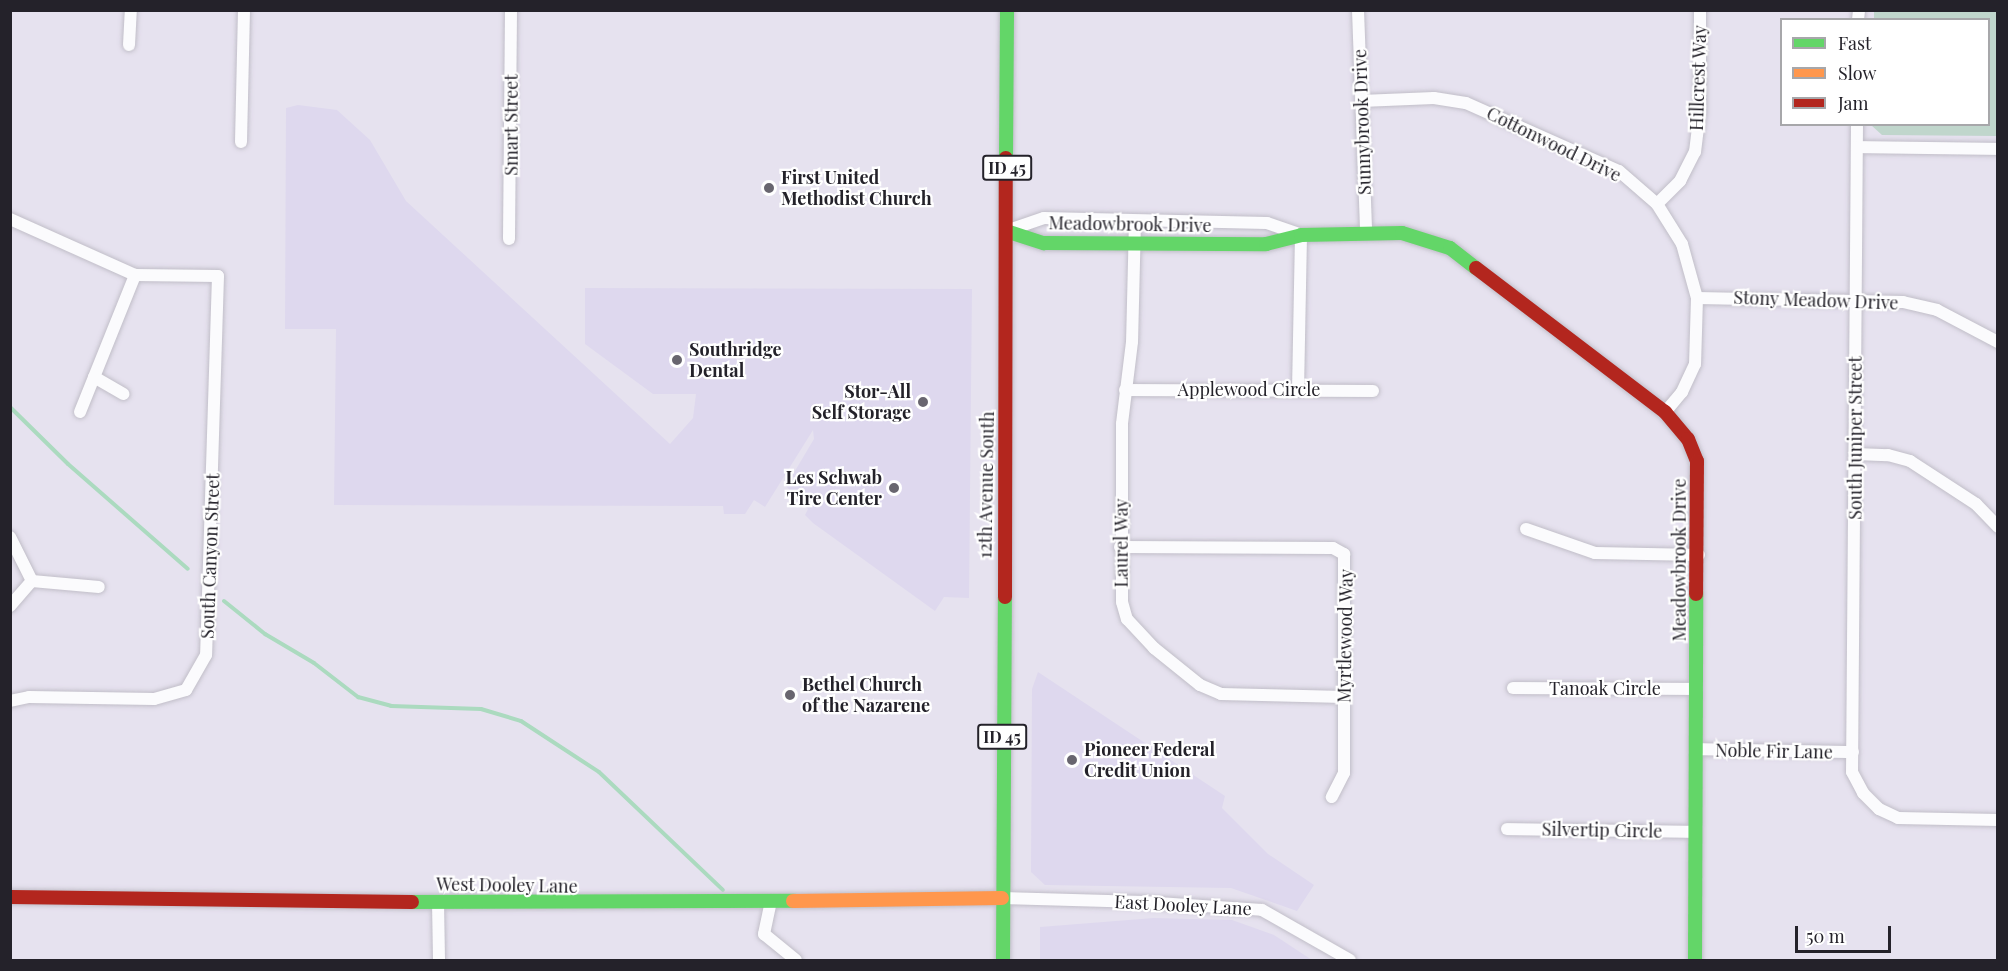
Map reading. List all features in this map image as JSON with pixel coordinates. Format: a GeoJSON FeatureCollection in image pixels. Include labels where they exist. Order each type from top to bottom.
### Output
{"type":"FeatureCollection","features":[{"type":"Feature","properties":{"kind":"street"},"geometry":{"type":"LineString","coordinates":[[129,45],[131,10]]}},
{"type":"Feature","properties":{"kind":"street"},"geometry":{"type":"LineString","coordinates":[[241,142],[244,10]]}},
{"type":"Feature","properties":{"kind":"street","name":"Smart Street"},"geometry":{"type":"LineString","coordinates":[[509,239],[511,10]]}},
{"type":"Feature","properties":{"kind":"street","name":"12th Avenue South"},"geometry":{"type":"LineString","coordinates":[[1003,960],[1007,10]]}},
{"type":"Feature","properties":{"kind":"street","name":"Sunnybrook Drive"},"geometry":{"type":"LineString","coordinates":[[1358,10],[1366,233]]}},
{"type":"Feature","properties":{"kind":"street","name":"Hillcrest Way"},"geometry":{"type":"LineString","coordinates":[[1657,204],[1680,182],[1695,152],[1700,114],[1700,10]]}},
{"type":"Feature","properties":{"kind":"street","name":"Cottonwood Drive"},"geometry":{"type":"LineString","coordinates":[[1361,101],[1434,98],[1466,103],[1618,171],[1657,204],[1682,244],[1697,298],[1695,364],[1682,392],[1665,412]]}},
{"type":"Feature","properties":{"kind":"street","name":"South Juniper Street"},"geometry":{"type":"LineString","coordinates":[[1857,126],[1852,772],[1863,793],[1879,809],[1898,818],[1998,820]]}},
{"type":"Feature","properties":{"kind":"street"},"geometry":{"type":"LineString","coordinates":[[1857,147],[1998,148]]}},
{"type":"Feature","properties":{"kind":"street","name":"Meadowbrook Drive"},"geometry":{"type":"LineString","coordinates":[[1006,231],[1044,218],[1267,223],[1301,235]]}},
{"type":"Feature","properties":{"kind":"street"},"geometry":{"type":"LineString","coordinates":[[10,219],[135,275],[80,412]]}},
{"type":"Feature","properties":{"kind":"street","name":"Laurel Way"},"geometry":{"type":"LineString","coordinates":[[1135,221],[1132,342],[1125,390],[1120,547],[1122,602],[1127,619],[1146,641],[1200,685],[1221,694],[1249,697],[1344,697]]}},
{"type":"Feature","properties":{"kind":"street","name":"Meadowbrook Drive"},"geometry":{"type":"LineString","coordinates":[[1006,231],[1044,243],[1266,244],[1301,235],[1402,233],[1450,248],[1665,412],[1688,439],[1697,461],[1699,555],[1695,960]]}},
{"type":"Feature","properties":{"kind":"street"},"geometry":{"type":"LineString","coordinates":[[1298,387],[1301,235]]}},
{"type":"Feature","properties":{"kind":"street","name":"South Canyon Street"},"geometry":{"type":"LineString","coordinates":[[10,701],[29,697],[154,699],[186,690],[206,655],[218,276],[135,275]]}},
{"type":"Feature","properties":{"kind":"street","name":"Stony Meadow Drive"},"geometry":{"type":"LineString","coordinates":[[1697,298],[1903,302],[1938,310],[1998,342]]}},
{"type":"Feature","properties":{"kind":"street"},"geometry":{"type":"LineString","coordinates":[[94,377],[123,394]]}},
{"type":"Feature","properties":{"kind":"street","name":"Applewood Circle"},"geometry":{"type":"LineString","coordinates":[[1125,390],[1298,387],[1373,391]]}},
{"type":"Feature","properties":{"kind":"street"},"geometry":{"type":"LineString","coordinates":[[1855,454],[1888,455],[1910,461],[1976,504],[1998,527]]}},
{"type":"Feature","properties":{"kind":"street"},"geometry":{"type":"LineString","coordinates":[[1526,530],[1595,553],[1699,555]]}},
{"type":"Feature","properties":{"kind":"street"},"geometry":{"type":"LineString","coordinates":[[10,537],[32,581]]}},
{"type":"Feature","properties":{"kind":"street","name":"Myrtlewood Way"},"geometry":{"type":"LineString","coordinates":[[1120,547],[1333,548],[1344,554],[1344,773],[1332,797]]}},
{"type":"Feature","properties":{"kind":"street"},"geometry":{"type":"LineString","coordinates":[[32,581],[99,587]]}},
{"type":"Feature","properties":{"kind":"street"},"geometry":{"type":"LineString","coordinates":[[10,606],[32,581]]}},
{"type":"Feature","properties":{"kind":"street","name":"Tanoak Circle"},"geometry":{"type":"LineString","coordinates":[[1513,688],[1697,689]]}},
{"type":"Feature","properties":{"kind":"street","name":"Noble Fir Lane"},"geometry":{"type":"LineString","coordinates":[[1696,749],[1852,752]]}},
{"type":"Feature","properties":{"kind":"street","name":"Silvertip Circle"},"geometry":{"type":"LineString","coordinates":[[1507,829],[1696,832]]}},
{"type":"Feature","properties":{"kind":"street","name":"West Dooley Lane"},"geometry":{"type":"LineString","coordinates":[[10,897],[438,902],[1002,898]]}},
{"type":"Feature","properties":{"kind":"street","name":"East Dooley Lane"},"geometry":{"type":"LineString","coordinates":[[1002,898],[1143,902],[1262,910],[1350,960]]}},
{"type":"Feature","properties":{"kind":"street"},"geometry":{"type":"LineString","coordinates":[[771,901],[764,934],[796,960]]}},
{"type":"Feature","properties":{"kind":"street"},"geometry":{"type":"LineString","coordinates":[[438,902],[438,960]]}},
{"type":"Feature","properties":{"kind":"shaded area"},"geometry":{"type":"Polygon","coordinates":[[[298,105],[337,110],[370,140],[406,201],[670,444],[693,418],[696,394],[653,394],[585,344],[585,288],[972,289],[969,598],[944,597],[935,611],[805,515],[808,509],[786,486],[814,439],[813,430],[765,507],[754,500],[745,514],[724,514],[723,506],[334,505],[336,329],[285,329],[286,108],[298,105]]]}},
{"type":"Feature","properties":{"kind":"shaded area"},"geometry":{"type":"Polygon","coordinates":[[[1038,672],[1225,796],[1222,808],[1268,854],[1314,885],[1297,911],[1231,888],[1045,885],[1031,872],[1032,689],[1038,672]]]}},
{"type":"Feature","properties":{"kind":"shaded area"},"geometry":{"type":"Polygon","coordinates":[[[1154,918],[1232,920],[1274,935],[1312,960],[1040,960],[1040,927],[1154,918]]]}},
{"type":"Feature","properties":{"kind":"green space"},"geometry":{"type":"Polygon","coordinates":[[[1874,11],[1997,11],[1997,136],[1882,135],[1872,126],[1990,126],[1990,18],[1874,18],[1874,11]]]}},
{"type":"Feature","properties":{"kind":"waterway"},"geometry":{"type":"LineString","coordinates":[[10,407],[68,464],[188,569]]}},
{"type":"Feature","properties":{"kind":"waterway"},"geometry":{"type":"LineString","coordinates":[[224,601],[265,634],[314,663],[358,697],[391,706],[481,709],[521,721],[599,772],[723,890]]}},
{"type":"Feature","properties":{"kind":"traffic: fast"},"geometry":{"type":"LineString","coordinates":[[1006,158],[1007,10]]}},
{"type":"Feature","properties":{"kind":"traffic: fast"},"geometry":{"type":"LineString","coordinates":[[1006,231],[1044,243],[1266,244],[1301,235],[1402,233],[1450,248],[1476,268]]}},
{"type":"Feature","properties":{"kind":"traffic: fast"},"geometry":{"type":"LineString","coordinates":[[1695,960],[1696,594]]}},
{"type":"Feature","properties":{"kind":"traffic: fast"},"geometry":{"type":"LineString","coordinates":[[1003,960],[1005,597]]}},
{"type":"Feature","properties":{"kind":"traffic: fast"},"geometry":{"type":"LineString","coordinates":[[412,902],[793,901]]}},
{"type":"Feature","properties":{"kind":"traffic: slow"},"geometry":{"type":"LineString","coordinates":[[793,901],[1002,898]]}},
{"type":"Feature","properties":{"kind":"traffic: jam"},"geometry":{"type":"LineString","coordinates":[[1005,597],[1006,158]]}},
{"type":"Feature","properties":{"kind":"traffic: jam"},"geometry":{"type":"LineString","coordinates":[[1476,268],[1665,412],[1688,439],[1697,461],[1696,594]]}},
{"type":"Feature","properties":{"kind":"traffic: jam"},"geometry":{"type":"LineString","coordinates":[[10,897],[412,902]]}},
{"type":"Feature","properties":{"kind":"place","name":"First United Methodist Church"},"geometry":{"type":"Point","coordinates":[769,188]}},
{"type":"Feature","properties":{"kind":"place","name":"Southridge Dental"},"geometry":{"type":"Point","coordinates":[677,360]}},
{"type":"Feature","properties":{"kind":"place","name":"Stor-All Self Storage"},"geometry":{"type":"Point","coordinates":[923,402]}},
{"type":"Feature","properties":{"kind":"place","name":"Les Schwab Tire Center"},"geometry":{"type":"Point","coordinates":[894,488]}},
{"type":"Feature","properties":{"kind":"place","name":"Bethel Church of the Nazarene"},"geometry":{"type":"Point","coordinates":[790,695]}},
{"type":"Feature","properties":{"kind":"place","name":"Pioneer Federal Credit Union"},"geometry":{"type":"Point","coordinates":[1072,760]}}]}
